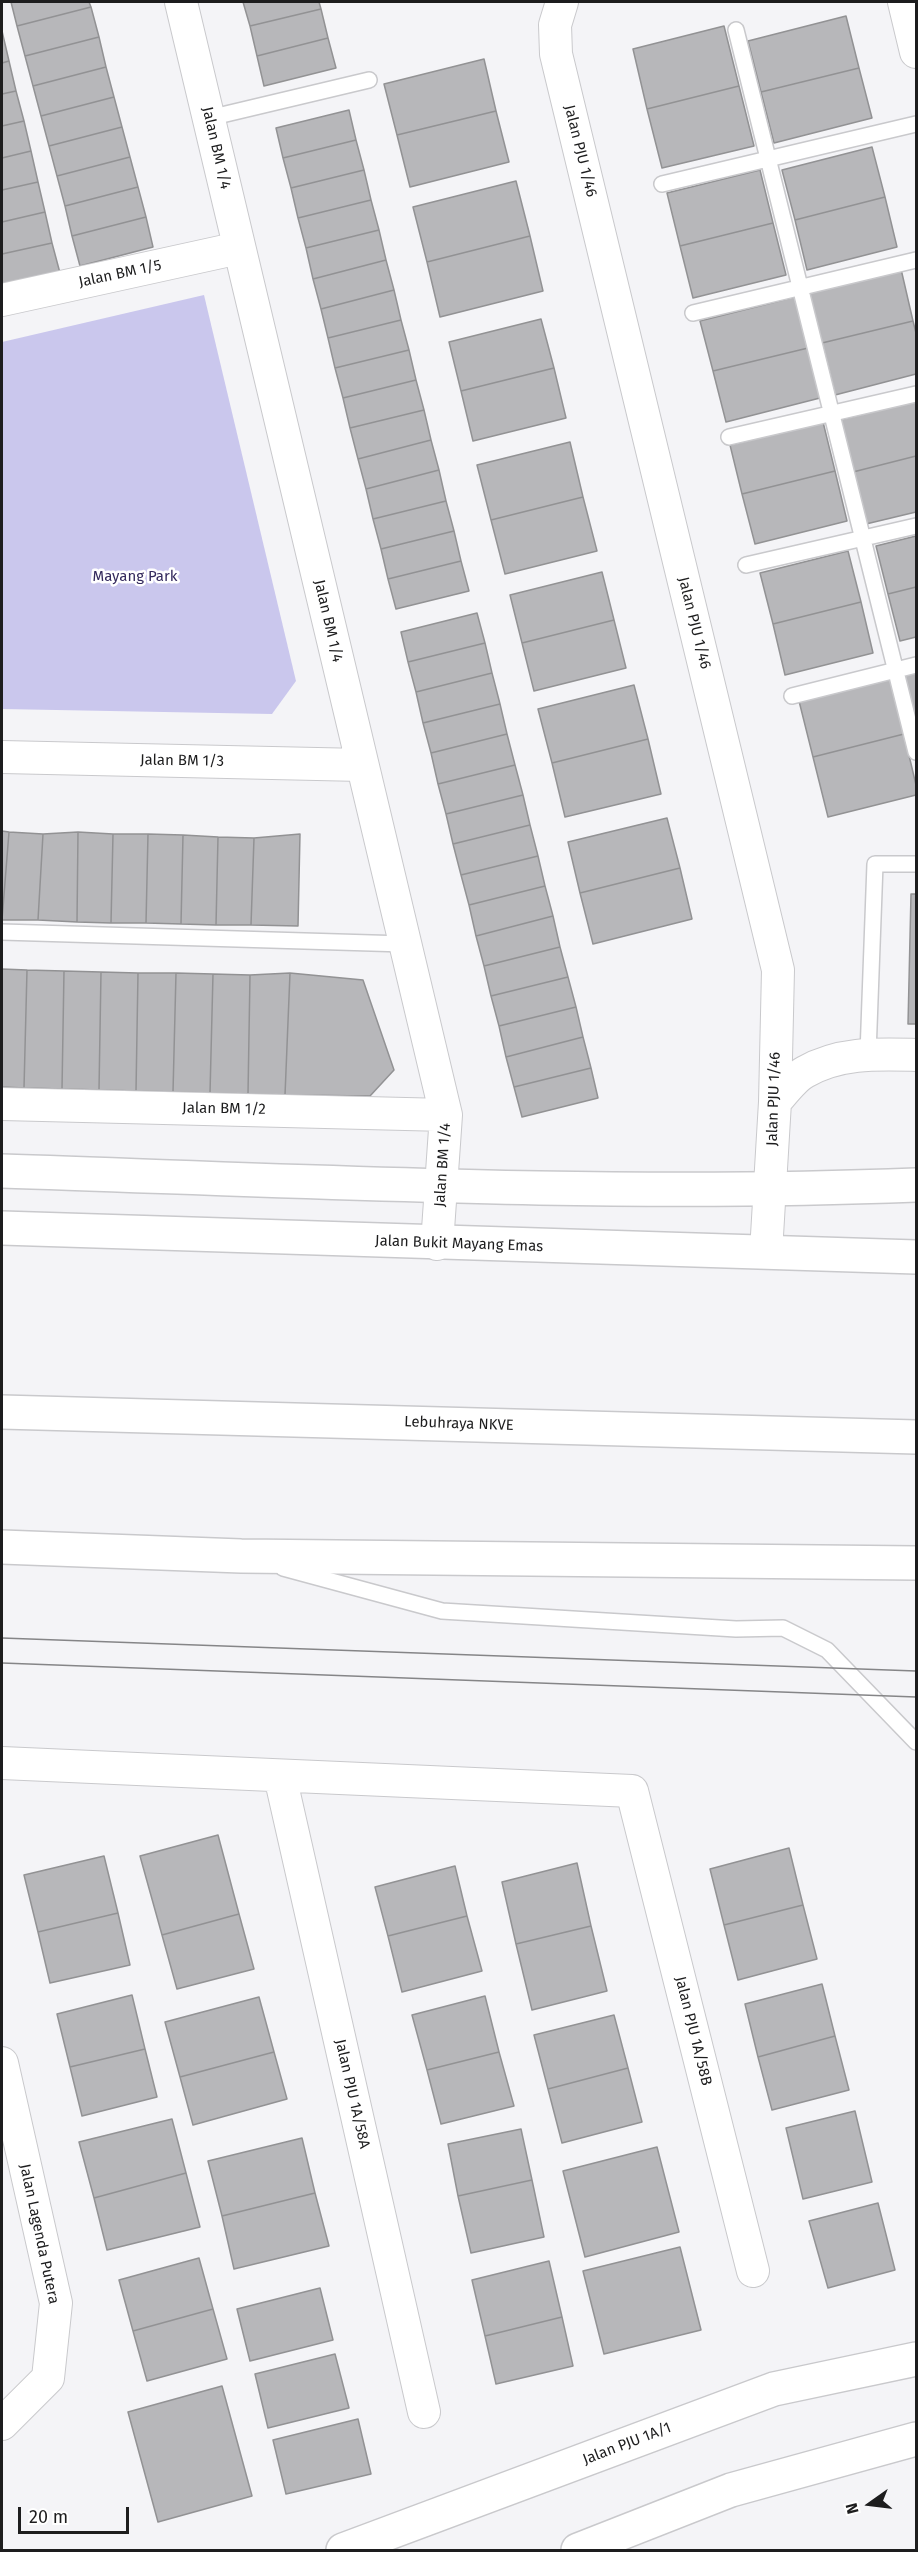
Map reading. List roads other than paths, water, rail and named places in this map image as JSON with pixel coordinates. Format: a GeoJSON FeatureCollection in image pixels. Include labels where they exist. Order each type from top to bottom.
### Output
{"type":"FeatureCollection","features":[{"type":"Feature","properties":{"kind":"main road"},"geometry":{"type":"LineString","coordinates":[[2,1171],[441,1185],[769,1191],[916,1185]]}},
{"type":"Feature","properties":{"kind":"main road","name":"Jalan Bukit Mayang Emas"},"geometry":{"type":"LineString","coordinates":[[2,1228],[437,1244],[916,1257]]}},
{"type":"Feature","properties":{"kind":"main road","name":"Lebuhraya NKVE"},"geometry":{"type":"LineString","coordinates":[[2,1412],[916,1437]]}},
{"type":"Feature","properties":{"kind":"main road"},"geometry":{"type":"LineString","coordinates":[[2,1547],[241,1556],[916,1563]]}},
{"type":"Feature","properties":{"kind":"main road","name":"Jalan PJU 1A/1"},"geometry":{"type":"LineString","coordinates":[[343,2550],[774,2389],[916,2359]]}},
{"type":"Feature","properties":{"kind":"main road"},"geometry":{"type":"LineString","coordinates":[[578,2550],[731,2490],[916,2439]]}},
{"type":"Feature","properties":{"kind":"street","name":"Jalan BM 1/4"},"geometry":{"type":"LineString","coordinates":[[181,2],[446,1114],[437,1244]]}},
{"type":"Feature","properties":{"kind":"street","name":"Jalan PJU 1/46"},"geometry":{"type":"LineString","coordinates":[[562,2],[555,25],[556,54],[778,970],[775,1102],[766,1252]]}},
{"type":"Feature","properties":{"kind":"street"},"geometry":{"type":"LineString","coordinates":[[904,2],[916,52]]}},
{"type":"Feature","properties":{"kind":"street","name":"Jalan BM 1/5"},"geometry":{"type":"LineString","coordinates":[[2,300],[239,248]]}},
{"type":"Feature","properties":{"kind":"street","name":"Jalan BM 1/3"},"geometry":{"type":"LineString","coordinates":[[2,757],[362,765]]}},
{"type":"Feature","properties":{"kind":"street"},"geometry":{"type":"LineString","coordinates":[[775,1102],[804,1073],[834,1060],[868,1053],[916,1055]]}},
{"type":"Feature","properties":{"kind":"street","name":"Jalan BM 1/2"},"geometry":{"type":"LineString","coordinates":[[2,1104],[446,1114]]}},
{"type":"Feature","properties":{"kind":"street"},"geometry":{"type":"LineString","coordinates":[[2,1763],[280,1776]]}},
{"type":"Feature","properties":{"kind":"street","name":"Jalan PJU 1A/58B"},"geometry":{"type":"LineString","coordinates":[[280,1776],[632,1791],[753,2271]]}},
{"type":"Feature","properties":{"kind":"street","name":"Jalan PJU 1A/58A"},"geometry":{"type":"LineString","coordinates":[[280,1776],[424,2412]]}},
{"type":"Feature","properties":{"kind":"street","name":"Jalan Lagenda Putera"},"geometry":{"type":"LineString","coordinates":[[2,2063],[56,2303],[48,2378],[2,2424]]}},
{"type":"Feature","properties":{"kind":"lane"},"geometry":{"type":"LineString","coordinates":[[736,30],[916,752]]}},
{"type":"Feature","properties":{"kind":"lane"},"geometry":{"type":"LineString","coordinates":[[209,118],[369,80]]}},
{"type":"Feature","properties":{"kind":"lane"},"geometry":{"type":"LineString","coordinates":[[662,184],[916,124]]}},
{"type":"Feature","properties":{"kind":"lane"},"geometry":{"type":"LineString","coordinates":[[693,313],[916,260]]}},
{"type":"Feature","properties":{"kind":"lane"},"geometry":{"type":"LineString","coordinates":[[729,436],[916,393]]}},
{"type":"Feature","properties":{"kind":"lane"},"geometry":{"type":"LineString","coordinates":[[746,565],[916,526]]}},
{"type":"Feature","properties":{"kind":"lane"},"geometry":{"type":"LineString","coordinates":[[792,696],[916,665]]}},
{"type":"Feature","properties":{"kind":"lane"},"geometry":{"type":"LineString","coordinates":[[868,1053],[875,864],[916,864]]}},
{"type":"Feature","properties":{"kind":"lane"},"geometry":{"type":"LineString","coordinates":[[2,932],[405,944]]}},
{"type":"Feature","properties":{"kind":"lane"},"geometry":{"type":"LineString","coordinates":[[241,1556],[442,1611],[736,1629],[783,1628],[827,1650],[916,1742]]}},
{"type":"Feature","properties":{"kind":"tram line"},"geometry":{"type":"LineString","coordinates":[[2,1638],[916,1671]]}},
{"type":"Feature","properties":{"kind":"tram line"},"geometry":{"type":"LineString","coordinates":[[2,1663],[916,1697]]}},
{"type":"Feature","properties":{"kind":"park label","name":"Mayang Park"},"geometry":{"type":"Point","coordinates":[135,577]}}]}
